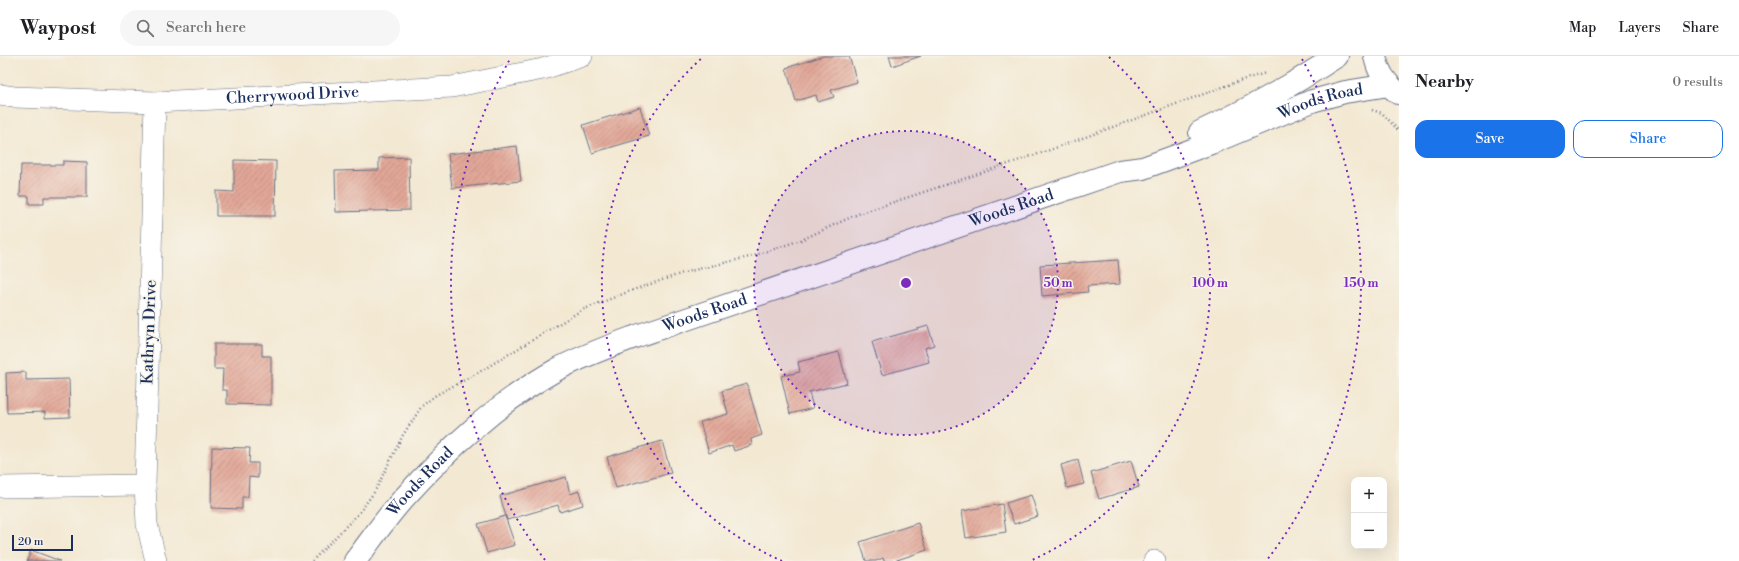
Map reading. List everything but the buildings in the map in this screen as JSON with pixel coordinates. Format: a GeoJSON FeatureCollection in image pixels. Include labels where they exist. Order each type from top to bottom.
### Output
{"type":"FeatureCollection","features":[{"type":"Feature","properties":{"kind":"street","name":"Cherrywood Drive"},"geometry":{"type":"LineString","coordinates":[[0,95],[14,97],[155,102],[452,87],[543,69],[582,56]]}},
{"type":"Feature","properties":{"kind":"street","name":"Woods Road"},"geometry":{"type":"LineString","coordinates":[[1120,171],[1140,157],[1182,141],[1238,115],[1337,56]]}},
{"type":"Feature","properties":{"kind":"street","name":"Woods Road"},"geometry":{"type":"LineString","coordinates":[[1375,56],[1380,72],[1394,89]]}},
{"type":"Feature","properties":{"kind":"street","name":"Woods Road"},"geometry":{"type":"LineString","coordinates":[[355,561],[402,500],[462,438],[521,392],[556,370],[593,353],[637,336],[1120,171],[1143,168],[1312,102],[1345,92],[1394,89]]}},
{"type":"Feature","properties":{"kind":"street","name":"Kathryn Drive"},"geometry":{"type":"LineString","coordinates":[[155,102],[145,485],[147,524],[156,561]]}},
{"type":"Feature","properties":{"kind":"street"},"geometry":{"type":"LineString","coordinates":[[0,487],[145,485]]}},
{"type":"Feature","properties":{"kind":"path"},"geometry":{"type":"LineString","coordinates":[[1366,109],[1382,113],[1399,131]]}}]}
